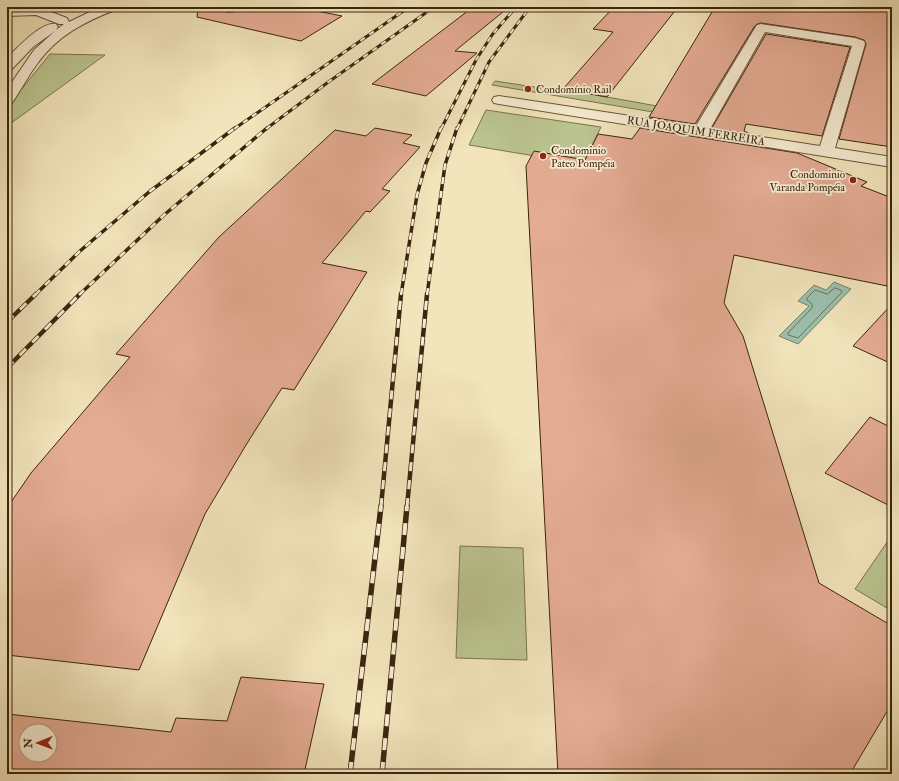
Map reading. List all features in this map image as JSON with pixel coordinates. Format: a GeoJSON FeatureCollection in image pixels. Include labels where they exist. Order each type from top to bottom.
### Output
{"type":"FeatureCollection","features":[{"type":"Feature","properties":{"kind":"street"},"geometry":{"type":"LineString","coordinates":[[7,66],[37,37],[88,7]]}},
{"type":"Feature","properties":{"kind":"street"},"geometry":{"type":"LineString","coordinates":[[7,100],[24,74],[51,40],[83,20],[111,7]]}},
{"type":"Feature","properties":{"kind":"street"},"geometry":{"type":"LineString","coordinates":[[7,12],[38,11],[63,21]]}},
{"type":"Feature","properties":{"kind":"street"},"geometry":{"type":"LineString","coordinates":[[700,132],[762,27],[858,43],[826,152]]}},
{"type":"Feature","properties":{"kind":"street","name":"RUA JOAQUIM FERREIRA"},"geometry":{"type":"LineString","coordinates":[[499,100],[892,162]]}},
{"type":"Feature","properties":{"kind":"green space"},"geometry":{"type":"Polygon","coordinates":[[[50,54],[105,55],[7,126],[7,107],[50,54]]]}},
{"type":"Feature","properties":{"kind":"green space"},"geometry":{"type":"Polygon","coordinates":[[[495,81],[574,93],[579,92],[657,106],[653,112],[492,85],[495,81]]]}},
{"type":"Feature","properties":{"kind":"green space"},"geometry":{"type":"Polygon","coordinates":[[[486,110],[601,127],[583,164],[469,145],[486,110]]]}},
{"type":"Feature","properties":{"kind":"green space"},"geometry":{"type":"Polygon","coordinates":[[[892,535],[892,611],[855,589],[892,535]]]}},
{"type":"Feature","properties":{"kind":"green space"},"geometry":{"type":"Polygon","coordinates":[[[460,546],[523,548],[527,660],[456,658],[460,546]]]}},
{"type":"Feature","properties":{"kind":"water"},"geometry":{"type":"Polygon","coordinates":[[[834,282],[851,289],[798,344],[779,336],[809,306],[798,301],[814,285],[826,290],[834,282]]]}},
{"type":"Feature","properties":{"kind":"building"},"geometry":{"type":"Polygon","coordinates":[[[198,7],[224,7],[226,12],[233,12],[239,7],[297,7],[342,16],[301,41],[197,17],[198,7]]]}},
{"type":"Feature","properties":{"kind":"building"},"geometry":{"type":"Polygon","coordinates":[[[473,7],[509,7],[455,51],[477,53],[426,96],[372,84],[473,7]]]}},
{"type":"Feature","properties":{"kind":"building"},"geometry":{"type":"Polygon","coordinates":[[[614,7],[678,7],[607,97],[563,89],[613,32],[593,29],[614,7]]]}},
{"type":"Feature","properties":{"kind":"building"},"geometry":{"type":"Polygon","coordinates":[[[715,7],[892,7],[892,42],[889,51],[892,52],[892,147],[839,139],[866,44],[864,40],[855,37],[761,23],[754,27],[695,124],[649,117],[715,7]]]}},
{"type":"Feature","properties":{"kind":"building"},"geometry":{"type":"Polygon","coordinates":[[[766,34],[850,47],[822,136],[746,124],[744,131],[750,134],[712,128],[766,34]]]}},
{"type":"Feature","properties":{"kind":"building"},"geometry":{"type":"Polygon","coordinates":[[[375,128],[412,135],[403,143],[420,147],[382,189],[390,191],[370,212],[366,211],[322,263],[367,272],[294,390],[282,388],[205,514],[139,670],[7,655],[7,508],[31,473],[130,357],[116,354],[219,237],[335,130],[366,136],[375,128]]]}},
{"type":"Feature","properties":{"kind":"building"},"geometry":{"type":"Polygon","coordinates":[[[640,128],[797,153],[867,182],[861,186],[892,198],[892,287],[734,255],[724,303],[743,336],[819,583],[892,626],[892,703],[850,774],[558,774],[526,166],[534,151],[585,160],[598,134],[632,139],[640,128]]]}},
{"type":"Feature","properties":{"kind":"building"},"geometry":{"type":"Polygon","coordinates":[[[892,304],[892,364],[853,346],[892,304]]]}},
{"type":"Feature","properties":{"kind":"building"},"geometry":{"type":"Polygon","coordinates":[[[870,417],[892,428],[892,507],[825,473],[870,417]]]}},
{"type":"Feature","properties":{"kind":"building"},"geometry":{"type":"Polygon","coordinates":[[[241,677],[324,684],[304,774],[7,774],[7,714],[171,732],[176,718],[227,721],[241,677]]]}},
{"type":"Feature","properties":{"kind":"railway"},"geometry":{"type":"LineString","coordinates":[[234,129],[409,7]]}},
{"type":"Feature","properties":{"kind":"railway"},"geometry":{"type":"LineString","coordinates":[[266,129],[327,83],[434,7]]}},
{"type":"Feature","properties":{"kind":"railway"},"geometry":{"type":"LineString","coordinates":[[441,129],[476,60],[492,35],[516,7]]}},
{"type":"Feature","properties":{"kind":"railway"},"geometry":{"type":"LineString","coordinates":[[457,129],[489,62],[530,7]]}},
{"type":"Feature","properties":{"kind":"railway"},"geometry":{"type":"LineString","coordinates":[[35,295],[80,251],[149,192],[235,128]]}},
{"type":"Feature","properties":{"kind":"railway"},"geometry":{"type":"LineString","coordinates":[[79,295],[164,215],[267,128]]}},
{"type":"Feature","properties":{"kind":"railway"},"geometry":{"type":"LineString","coordinates":[[401,295],[417,195],[426,163],[441,128]]}},
{"type":"Feature","properties":{"kind":"railway"},"geometry":{"type":"LineString","coordinates":[[427,295],[445,165],[457,128]]}},
{"type":"Feature","properties":{"kind":"railway"},"geometry":{"type":"LineString","coordinates":[[7,322],[36,294]]}},
{"type":"Feature","properties":{"kind":"railway"},"geometry":{"type":"LineString","coordinates":[[381,507],[401,294]]}},
{"type":"Feature","properties":{"kind":"railway"},"geometry":{"type":"LineString","coordinates":[[407,507],[427,294]]}},
{"type":"Feature","properties":{"kind":"railway"},"geometry":{"type":"LineString","coordinates":[[7,368],[79,295]]}},
{"type":"Feature","properties":{"kind":"railway"},"geometry":{"type":"LineString","coordinates":[[350,774],[381,506]]}},
{"type":"Feature","properties":{"kind":"railway"},"geometry":{"type":"LineString","coordinates":[[382,774],[407,506]]}},
{"type":"Feature","properties":{"kind":"place","name":"Condomínio Rail"},"geometry":{"type":"Point","coordinates":[528,89]}},
{"type":"Feature","properties":{"kind":"place","name":"Condominio Pateo Pompéia"},"geometry":{"type":"Point","coordinates":[543,156]}},
{"type":"Feature","properties":{"kind":"place","name":"Condominio Varanda Pompéia"},"geometry":{"type":"Point","coordinates":[853,180]}}]}
